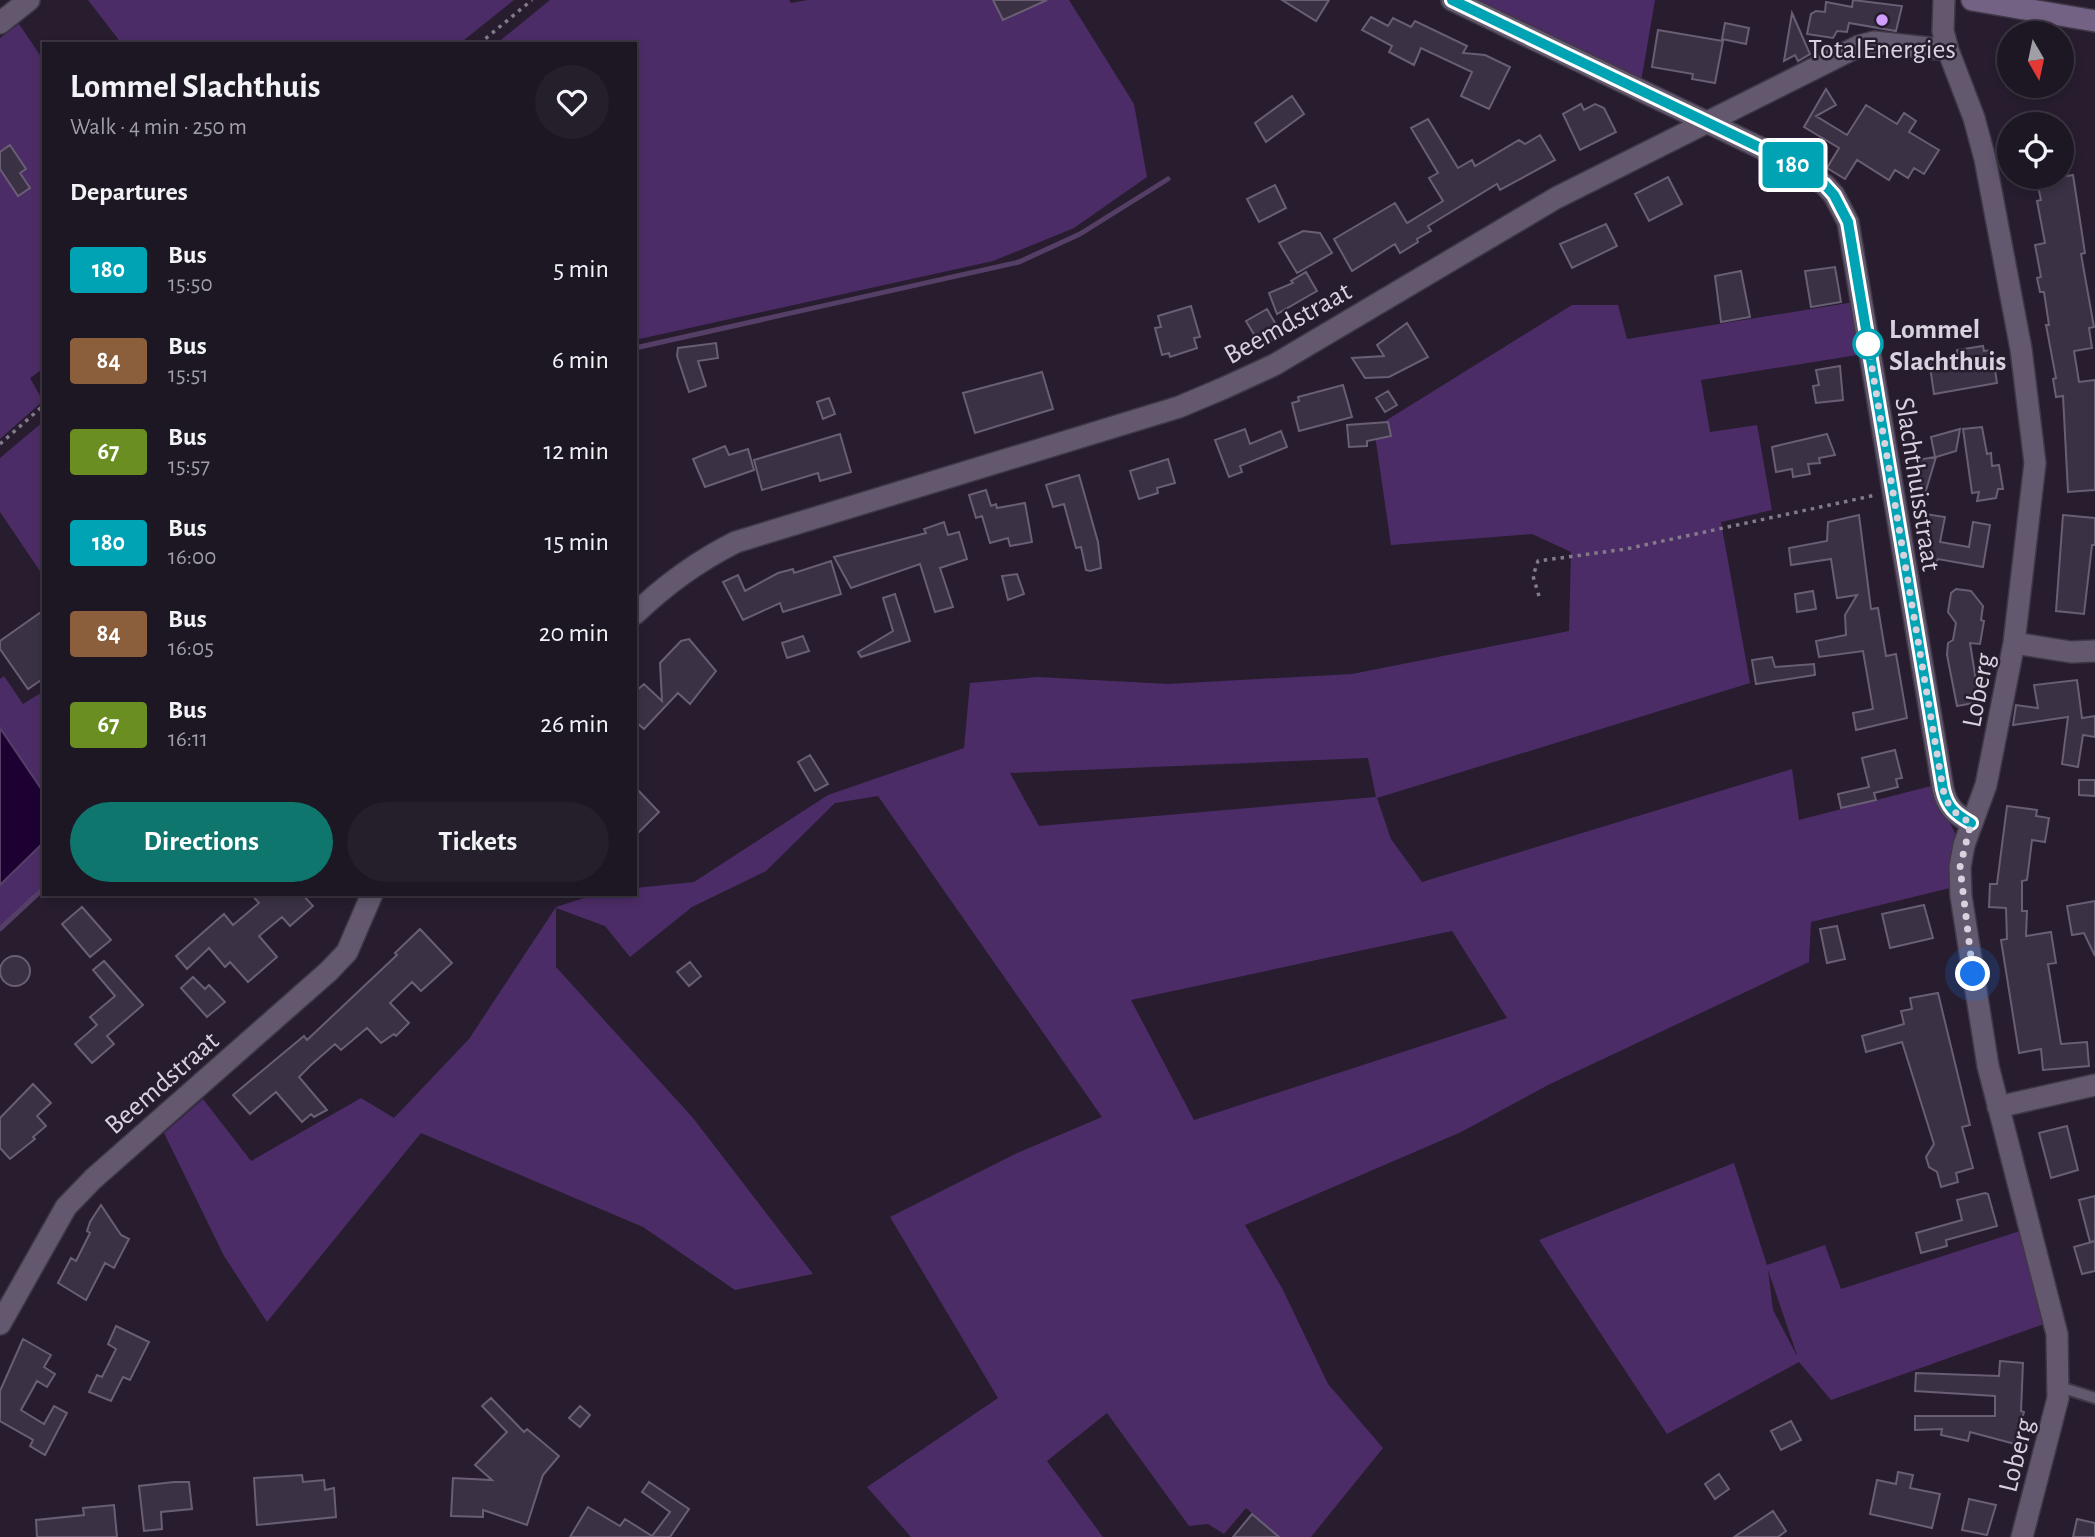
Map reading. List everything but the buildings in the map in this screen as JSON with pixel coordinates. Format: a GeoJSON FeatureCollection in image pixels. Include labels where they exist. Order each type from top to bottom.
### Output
{"type":"FeatureCollection","features":[{"type":"Feature","properties":{"kind":"main road"},"geometry":{"type":"LineString","coordinates":[[1979,1],[2095,21]]}},
{"type":"Feature","properties":{"kind":"street"},"geometry":{"type":"LineString","coordinates":[[0,23],[29,0]]}},
{"type":"Feature","properties":{"kind":"street","name":"Slachthuisstraat"},"geometry":{"type":"LineString","coordinates":[[1452,0],[1708,121],[1825,185],[1841,207],[1848,222],[1945,796],[1956,815],[1971,823]]}},
{"type":"Feature","properties":{"kind":"street","name":"Loberg"},"geometry":{"type":"LineString","coordinates":[[1944,0],[1943,31],[1974,118],[1985,159],[2031,413],[2035,463],[2014,643],[1986,785],[1971,823],[1960,867],[1961,896],[1981,1027],[1998,1107],[2057,1334],[2060,1387],[2022,1537]]}},
{"type":"Feature","properties":{"kind":"street","name":"Beemdstraat"},"geometry":{"type":"LineString","coordinates":[[637,612],[661,589],[700,560],[736,542],[1179,407],[1261,371],[1556,198],[1859,46],[1874,41],[1948,50]]}},
{"type":"Feature","properties":{"kind":"street"},"geometry":{"type":"LineString","coordinates":[[2014,643],[2071,652],[2095,651]]}},
{"type":"Feature","properties":{"kind":"street","name":"Beemdstraat"},"geometry":{"type":"LineString","coordinates":[[0,1324],[66,1208],[93,1179],[329,971],[347,951],[371,896]]}},
{"type":"Feature","properties":{"kind":"street"},"geometry":{"type":"LineString","coordinates":[[1998,1107],[2095,1085]]}},
{"type":"Feature","properties":{"kind":"lane","name":"Loberg"},"geometry":{"type":"LineString","coordinates":[[2060,1387],[2095,1398]]}},
{"type":"Feature","properties":{"kind":"path"},"geometry":{"type":"LineString","coordinates":[[481,42],[532,0]]}},
{"type":"Feature","properties":{"kind":"path"},"geometry":{"type":"LineString","coordinates":[[0,444],[42,407]]}},
{"type":"Feature","properties":{"kind":"path"},"geometry":{"type":"LineString","coordinates":[[1539,596],[1533,576],[1538,561],[1626,548],[1892,491]]}},
{"type":"Feature","properties":{"kind":"shaded area"},"geometry":{"type":"Polygon","coordinates":[[[88,0],[514,0],[462,42],[120,42],[88,0]]]}},
{"type":"Feature","properties":{"kind":"shaded area"},"geometry":{"type":"Polygon","coordinates":[[[550,0],[789,0],[791,3],[808,0],[1069,0],[1134,104],[1147,177],[1074,228],[993,261],[637,340],[637,42],[498,42],[550,0]]]}},
{"type":"Feature","properties":{"kind":"shaded area"},"geometry":{"type":"Polygon","coordinates":[[[1464,0],[1655,0],[1641,82],[1464,0]]]}},
{"type":"Feature","properties":{"kind":"shaded area"},"geometry":{"type":"Polygon","coordinates":[[[19,24],[42,58],[42,369],[30,378],[42,402],[0,439],[0,38],[19,24]]]}},
{"type":"Feature","properties":{"kind":"shaded area"},"geometry":{"type":"Polygon","coordinates":[[[1854,302],[1863,354],[1701,380],[1710,432],[1757,425],[1772,510],[1721,522],[1750,683],[1377,798],[1391,839],[1422,882],[1792,769],[1799,820],[1931,786],[1956,835],[1949,863],[1950,888],[1811,922],[1809,962],[1550,1084],[1461,1132],[1245,1225],[1282,1288],[1328,1384],[1383,1448],[1311,1537],[1279,1537],[1246,1508],[1224,1534],[1208,1524],[1189,1526],[1107,1413],[1047,1461],[1103,1537],[911,1537],[867,1487],[998,1398],[890,1217],[1015,1154],[1102,1117],[878,796],[835,803],[766,871],[692,907],[630,957],[605,926],[556,908],[556,967],[693,1118],[813,1274],[735,1290],[643,1227],[421,1133],[267,1322],[224,1256],[164,1133],[203,1099],[251,1161],[361,1098],[394,1118],[469,1039],[556,907],[590,896],[637,896],[637,888],[694,882],[828,795],[964,748],[970,683],[1037,677],[1168,684],[1352,674],[1569,631],[1571,552],[1532,534],[1391,545],[1374,428],[1572,305],[1618,305],[1627,339],[1854,302]],[[1368,758],[1010,773],[1039,826],[1376,797],[1368,758]],[[1452,931],[1131,1000],[1194,1120],[1507,1018],[1452,931]]]}},
{"type":"Feature","properties":{"kind":"shaded area"},"geometry":{"type":"Polygon","coordinates":[[[42,423],[42,574],[0,512],[0,458],[42,423]]]}},
{"type":"Feature","properties":{"kind":"shaded area"},"geometry":{"type":"Polygon","coordinates":[[[4,676],[23,704],[42,692],[42,790],[0,728],[0,679],[4,676]]]}},
{"type":"Feature","properties":{"kind":"shaded area"},"geometry":{"type":"Polygon","coordinates":[[[0,728],[42,790],[42,844],[0,885],[0,728]]]}},
{"type":"Feature","properties":{"kind":"shaded area"},"geometry":{"type":"Polygon","coordinates":[[[42,844],[42,890],[0,929],[0,885],[42,844]]]}},
{"type":"Feature","properties":{"kind":"shaded area"},"geometry":{"type":"Polygon","coordinates":[[[1734,1163],[1767,1265],[1825,1245],[1841,1289],[2020,1231],[2044,1324],[1831,1400],[1799,1362],[1667,1434],[1539,1240],[1734,1163]],[[1768,1270],[1773,1310],[1797,1356],[1768,1270]]]}},
{"type":"Feature","properties":{"kind":"waterway"},"geometry":{"type":"LineString","coordinates":[[637,348],[1019,262],[1080,234],[1168,179]]}},
{"type":"Feature","properties":{"kind":"waterway"},"geometry":{"type":"LineString","coordinates":[[0,929],[42,890]]}},
{"type":"Feature","properties":{"kind":"bus line","name":"180"},"geometry":{"type":"LineString","coordinates":[[1452,0],[1742,137],[1811,176],[1834,195],[1848,222],[1943,789],[1947,804],[1956,815],[1971,823]]}},
{"type":"Feature","properties":{"kind":"place","name":"TotalEnergies"},"geometry":{"type":"Point","coordinates":[1882,20]}},
{"type":"Feature","properties":{"kind":"place","name":"Lommel Slachthuis"},"geometry":{"type":"Point","coordinates":[1868,344]}},
{"type":"Feature","properties":{"kind":"route"},"geometry":{"type":"LineString","coordinates":[[1868,344],[1943,789],[1947,804],[1956,815],[1971,823],[1960,867],[1961,896],[1973,974]]}}]}
